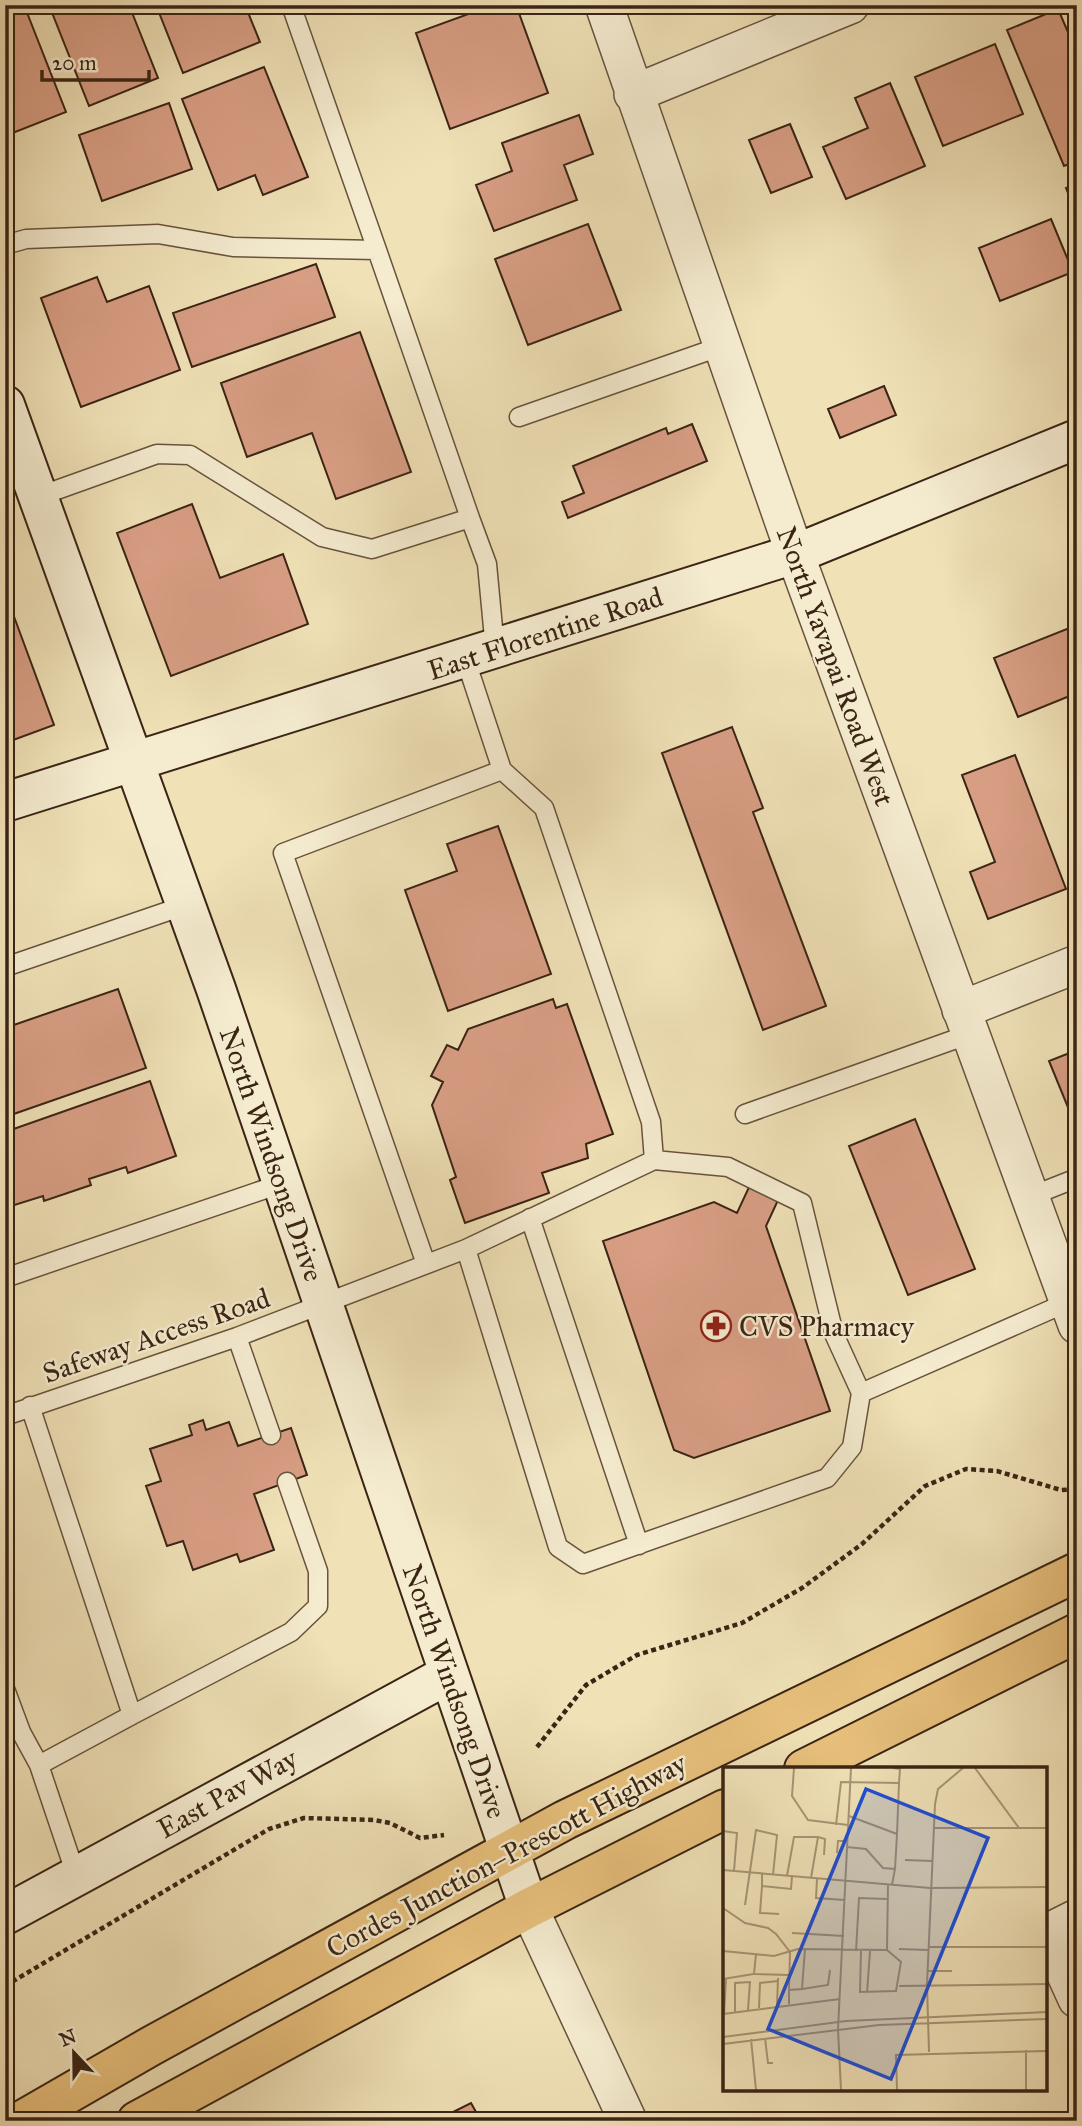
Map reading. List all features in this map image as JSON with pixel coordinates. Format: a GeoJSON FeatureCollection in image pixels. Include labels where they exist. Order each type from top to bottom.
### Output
{"type":"FeatureCollection","features":[{"type":"Feature","properties":{"kind":"main road","name":"Cordes Junction–Prescott Highway"},"geometry":{"type":"LineString","coordinates":[[21,2121],[509,1850],[934,1639],[1077,1572]]}},
{"type":"Feature","properties":{"kind":"main road"},"geometry":{"type":"LineString","coordinates":[[808,1767],[1077,1633]]}},
{"type":"Feature","properties":{"kind":"main road","name":"Cordes Junction–Prescott Highway"},"geometry":{"type":"LineString","coordinates":[[136,2121],[528,1908],[723,1810]]}},
{"type":"Feature","properties":{"kind":"street","name":"North Yavapai Road West"},"geometry":{"type":"LineString","coordinates":[[604,5],[794,554],[1030,1198],[1074,1308]]}},
{"type":"Feature","properties":{"kind":"street"},"geometry":{"type":"LineString","coordinates":[[634,94],[850,5]]}},
{"type":"Feature","properties":{"kind":"street","name":"North Windsong Drive"},"geometry":{"type":"LineString","coordinates":[[5,405],[13,453],[37,497],[186,905],[528,1908]]}},
{"type":"Feature","properties":{"kind":"street","name":"East Florentine Road"},"geometry":{"type":"LineString","coordinates":[[5,802],[794,554],[1077,439]]}},
{"type":"Feature","properties":{"kind":"street"},"geometry":{"type":"LineString","coordinates":[[966,1022],[1077,964]]}},
{"type":"Feature","properties":{"kind":"street","name":"East Pav Way"},"geometry":{"type":"LineString","coordinates":[[5,1915],[449,1674]]}},
{"type":"Feature","properties":{"kind":"street"},"geometry":{"type":"LineString","coordinates":[[528,1908],[628,2121]]}},
{"type":"Feature","properties":{"kind":"street"},"geometry":{"type":"LineString","coordinates":[[1062,1925],[1077,1999]]}},
{"type":"Feature","properties":{"kind":"lane"},"geometry":{"type":"LineString","coordinates":[[291,5],[487,564],[480,653],[502,770],[544,808],[651,1122],[654,1160],[728,1167],[802,1203],[834,1334],[861,1393],[852,1447],[827,1478],[583,1564],[558,1547],[466,1249]]}},
{"type":"Feature","properties":{"kind":"lane"},"geometry":{"type":"LineString","coordinates":[[5,245],[39,238],[158,234],[233,247],[376,250]]}},
{"type":"Feature","properties":{"kind":"lane"},"geometry":{"type":"LineString","coordinates":[[519,417],[722,346]]}},
{"type":"Feature","properties":{"kind":"lane"},"geometry":{"type":"LineString","coordinates":[[37,497],[157,454],[190,455],[322,537],[372,549],[470,518]]}},
{"type":"Feature","properties":{"kind":"lane"},"geometry":{"type":"LineString","coordinates":[[426,1264],[283,853],[502,770]]}},
{"type":"Feature","properties":{"kind":"lane"},"geometry":{"type":"LineString","coordinates":[[5,967],[186,905]]}},
{"type":"Feature","properties":{"kind":"lane"},"geometry":{"type":"LineString","coordinates":[[745,1114],[966,1022]]}},
{"type":"Feature","properties":{"kind":"lane","name":"Safeway Access Road"},"geometry":{"type":"LineString","coordinates":[[5,1416],[237,1337],[466,1249],[654,1160]]}},
{"type":"Feature","properties":{"kind":"lane"},"geometry":{"type":"LineString","coordinates":[[1030,1198],[1077,1178]]}},
{"type":"Feature","properties":{"kind":"lane"},"geometry":{"type":"LineString","coordinates":[[5,1278],[283,1183]]}},
{"type":"Feature","properties":{"kind":"lane"},"geometry":{"type":"LineString","coordinates":[[530,1218],[639,1545]]}},
{"type":"Feature","properties":{"kind":"lane"},"geometry":{"type":"LineString","coordinates":[[861,1393],[1074,1308]]}},
{"type":"Feature","properties":{"kind":"lane"},"geometry":{"type":"LineString","coordinates":[[237,1337],[271,1435]]}},
{"type":"Feature","properties":{"kind":"lane"},"geometry":{"type":"LineString","coordinates":[[30,1406],[132,1715]]}},
{"type":"Feature","properties":{"kind":"lane"},"geometry":{"type":"LineString","coordinates":[[39,1765],[291,1632],[318,1606],[318,1571],[287,1482]]}},
{"type":"Feature","properties":{"kind":"lane"},"geometry":{"type":"LineString","coordinates":[[5,1689],[21,1732],[39,1765],[76,1875]]}},
{"type":"Feature","properties":{"kind":"path"},"geometry":{"type":"LineString","coordinates":[[537,1747],[586,1685],[637,1655],[741,1623],[802,1588],[862,1544],[925,1486],[966,1469],[997,1471],[1061,1490],[1077,1489]]}},
{"type":"Feature","properties":{"kind":"path"},"geometry":{"type":"LineString","coordinates":[[5,1986],[269,1829],[303,1818],[374,1820],[390,1823],[420,1838],[444,1835]]}},
{"type":"Feature","properties":{"kind":"building"},"geometry":{"type":"Polygon","coordinates":[[[24,5],[66,112],[5,136],[5,7],[24,5]]]}},
{"type":"Feature","properties":{"kind":"building"},"geometry":{"type":"Polygon","coordinates":[[[49,5],[129,5],[158,78],[89,106],[49,5]]]}},
{"type":"Feature","properties":{"kind":"building"},"geometry":{"type":"Polygon","coordinates":[[[156,5],[245,5],[260,42],[183,73],[156,5]]]}},
{"type":"Feature","properties":{"kind":"building"},"geometry":{"type":"Polygon","coordinates":[[[493,5],[516,5],[548,93],[450,129],[416,33],[493,5]]]}},
{"type":"Feature","properties":{"kind":"building"},"geometry":{"type":"Polygon","coordinates":[[[1058,9],[1077,53],[1077,161],[1064,166],[1007,30],[1058,9]]]}},
{"type":"Feature","properties":{"kind":"building"},"geometry":{"type":"Polygon","coordinates":[[[995,44],[1023,114],[943,146],[915,77],[995,44]]]}},
{"type":"Feature","properties":{"kind":"building"},"geometry":{"type":"Polygon","coordinates":[[[264,67],[308,177],[263,195],[255,175],[218,190],[182,99],[264,67]]]}},
{"type":"Feature","properties":{"kind":"building"},"geometry":{"type":"Polygon","coordinates":[[[890,83],[925,166],[846,199],[823,147],[868,128],[855,98],[890,83]]]}},
{"type":"Feature","properties":{"kind":"building"},"geometry":{"type":"Polygon","coordinates":[[[169,103],[192,169],[102,201],[79,135],[169,103]]]}},
{"type":"Feature","properties":{"kind":"building"},"geometry":{"type":"Polygon","coordinates":[[[579,115],[593,154],[564,165],[577,200],[494,231],[476,185],[512,171],[502,143],[579,115]]]}},
{"type":"Feature","properties":{"kind":"building"},"geometry":{"type":"Polygon","coordinates":[[[790,124],[812,177],[771,193],[749,140],[790,124]]]}},
{"type":"Feature","properties":{"kind":"building"},"geometry":{"type":"Polygon","coordinates":[[[1077,183],[1077,215],[1066,188],[1077,183]]]}},
{"type":"Feature","properties":{"kind":"building"},"geometry":{"type":"Polygon","coordinates":[[[1051,219],[1073,272],[1000,301],[979,248],[1051,219]]]}},
{"type":"Feature","properties":{"kind":"building"},"geometry":{"type":"Polygon","coordinates":[[[588,224],[621,310],[528,345],[495,259],[588,224]]]}},
{"type":"Feature","properties":{"kind":"building"},"geometry":{"type":"Polygon","coordinates":[[[316,264],[335,317],[192,367],[173,313],[316,264]]]}},
{"type":"Feature","properties":{"kind":"building"},"geometry":{"type":"Polygon","coordinates":[[[97,277],[107,302],[149,286],[180,370],[81,407],[41,298],[97,277]]]}},
{"type":"Feature","properties":{"kind":"building"},"geometry":{"type":"Polygon","coordinates":[[[360,332],[411,472],[336,499],[312,433],[247,457],[221,383],[360,332]]]}},
{"type":"Feature","properties":{"kind":"building"},"geometry":{"type":"Polygon","coordinates":[[[884,386],[896,415],[840,438],[828,409],[884,386]]]}},
{"type":"Feature","properties":{"kind":"building"},"geometry":{"type":"Polygon","coordinates":[[[692,424],[707,461],[568,518],[562,502],[584,493],[573,466],[666,428],[668,434],[692,424]]]}},
{"type":"Feature","properties":{"kind":"building"},"geometry":{"type":"Polygon","coordinates":[[[192,504],[220,578],[283,554],[308,624],[171,676],[117,533],[192,504]]]}},
{"type":"Feature","properties":{"kind":"building"},"geometry":{"type":"Polygon","coordinates":[[[9,603],[54,725],[5,743],[5,604],[9,603]]]}},
{"type":"Feature","properties":{"kind":"building"},"geometry":{"type":"Polygon","coordinates":[[[1077,625],[1077,693],[1018,717],[994,658],[1077,625]]]}},
{"type":"Feature","properties":{"kind":"building"},"geometry":{"type":"Polygon","coordinates":[[[732,727],[763,808],[753,812],[826,1006],[763,1030],[662,753],[732,727]]]}},
{"type":"Feature","properties":{"kind":"building"},"geometry":{"type":"Polygon","coordinates":[[[1015,755],[1066,889],[988,919],[970,872],[995,862],[962,775],[1015,755]]]}},
{"type":"Feature","properties":{"kind":"building"},"geometry":{"type":"Polygon","coordinates":[[[498,826],[551,974],[448,1011],[405,890],[457,871],[447,844],[498,826]]]}},
{"type":"Feature","properties":{"kind":"building"},"geometry":{"type":"Polygon","coordinates":[[[118,989],[146,1068],[5,1117],[5,1028],[118,989]]]}},
{"type":"Feature","properties":{"kind":"building"},"geometry":{"type":"Polygon","coordinates":[[[553,999],[556,1008],[567,1004],[613,1134],[586,1144],[588,1158],[542,1173],[549,1193],[465,1223],[450,1180],[456,1177],[432,1105],[443,1082],[431,1076],[447,1045],[458,1050],[468,1029],[553,999]]]}},
{"type":"Feature","properties":{"kind":"building"},"geometry":{"type":"Polygon","coordinates":[[[1077,1050],[1077,1126],[1076,1127],[1049,1061],[1077,1050]]]}},
{"type":"Feature","properties":{"kind":"building"},"geometry":{"type":"Polygon","coordinates":[[[150,1081],[176,1156],[128,1173],[126,1167],[89,1179],[91,1185],[44,1201],[43,1196],[5,1208],[5,1132],[150,1081]]]}},
{"type":"Feature","properties":{"kind":"building"},"geometry":{"type":"Polygon","coordinates":[[[915,1119],[975,1269],[908,1295],[849,1146],[915,1119]]]}},
{"type":"Feature","properties":{"kind":"building","name":"CVS Pharmacy"},"geometry":{"type":"Polygon","coordinates":[[[750,1185],[779,1198],[766,1226],[830,1411],[694,1458],[674,1450],[603,1241],[714,1202],[737,1213],[750,1185]]]}},
{"type":"Feature","properties":{"kind":"building"},"geometry":{"type":"Polygon","coordinates":[[[203,1420],[206,1430],[229,1422],[238,1446],[291,1428],[307,1475],[254,1494],[274,1550],[240,1562],[237,1554],[193,1570],[183,1541],[167,1546],[146,1486],[161,1481],[150,1449],[192,1435],[189,1425],[203,1420]]]}},
{"type":"Feature","properties":{"kind":"building"},"geometry":{"type":"Polygon","coordinates":[[[471,2103],[481,2121],[435,2121],[471,2103]]]}},
{"type":"Feature","properties":{"kind":"place","name":"CVS Pharmacy"},"geometry":{"type":"Point","coordinates":[716,1326]}}]}
